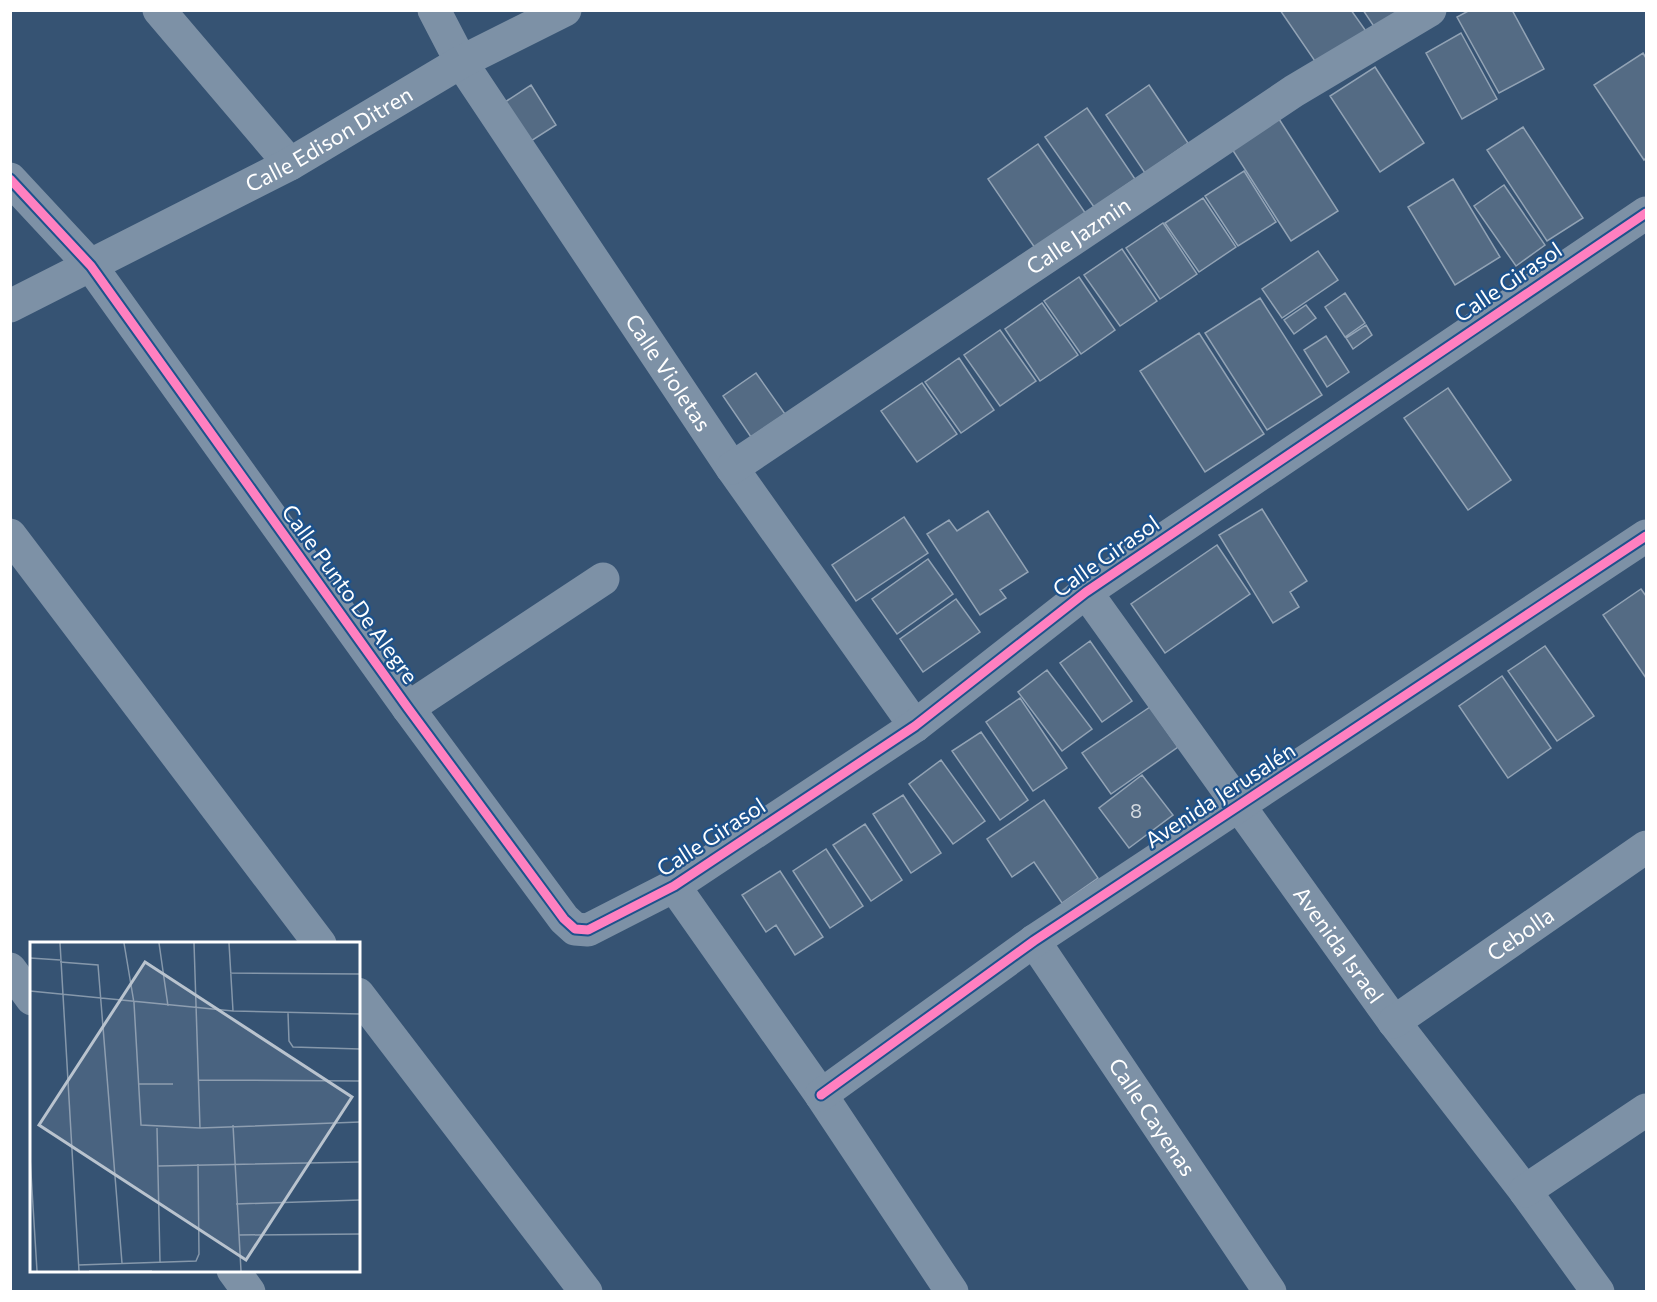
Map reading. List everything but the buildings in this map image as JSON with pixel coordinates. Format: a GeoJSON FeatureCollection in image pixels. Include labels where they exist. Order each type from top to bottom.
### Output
{"type":"FeatureCollection","features":[{"type":"Feature","properties":{"kind":"street"},"geometry":{"type":"LineString","coordinates":[[159,10],[290,164]]}},
{"type":"Feature","properties":{"kind":"street","name":"Calle Violetas"},"geometry":{"type":"LineString","coordinates":[[434,10],[461,62],[732,468],[915,726]]}},
{"type":"Feature","properties":{"kind":"street","name":"Calle Edison Ditren"},"geometry":{"type":"LineString","coordinates":[[10,306],[290,164],[461,62],[565,10]]}},
{"type":"Feature","properties":{"kind":"street","name":"Calle Jazmin"},"geometry":{"type":"LineString","coordinates":[[732,468],[1294,92],[1430,10]]}},
{"type":"Feature","properties":{"kind":"street","name":"Calle Punto De Alegre"},"geometry":{"type":"LineString","coordinates":[[10,179],[91,266],[408,708],[564,919],[574,929],[588,930]]}},
{"type":"Feature","properties":{"kind":"street","name":"Calle Girasol"},"geometry":{"type":"LineString","coordinates":[[588,930],[674,886],[915,726],[1086,592],[1647,213]]}},
{"type":"Feature","properties":{"kind":"street"},"geometry":{"type":"LineString","coordinates":[[10,535],[318,942]]}},
{"type":"Feature","properties":{"kind":"street","name":"Avenida Jerusalén"},"geometry":{"type":"LineString","coordinates":[[821,1095],[1034,941],[1647,536]]}},
{"type":"Feature","properties":{"kind":"street"},"geometry":{"type":"LineString","coordinates":[[408,708],[603,579]]}},
{"type":"Feature","properties":{"kind":"street","name":"Avenida Israel"},"geometry":{"type":"LineString","coordinates":[[1086,592],[1394,1022],[1525,1191],[1598,1292]]}},
{"type":"Feature","properties":{"kind":"street","name":"Cebolla"},"geometry":{"type":"LineString","coordinates":[[1394,1022],[1647,847]]}},
{"type":"Feature","properties":{"kind":"street"},"geometry":{"type":"LineString","coordinates":[[674,886],[821,1095],[952,1292]]}},
{"type":"Feature","properties":{"kind":"street","name":"Calle Cayenas"},"geometry":{"type":"LineString","coordinates":[[1034,941],[1270,1292]]}},
{"type":"Feature","properties":{"kind":"street"},"geometry":{"type":"LineString","coordinates":[[10,969],[30,996]]}},
{"type":"Feature","properties":{"kind":"street"},"geometry":{"type":"LineString","coordinates":[[360,997],[586,1292]]}},
{"type":"Feature","properties":{"kind":"street"},"geometry":{"type":"LineString","coordinates":[[1525,1191],[1647,1110]]}},
{"type":"Feature","properties":{"kind":"street"},"geometry":{"type":"LineString","coordinates":[[234,1272],[249,1292]]}},
{"type":"Feature","properties":{"kind":"cycle path"},"geometry":{"type":"LineString","coordinates":[[10,179],[91,266],[408,708],[564,919],[575,929],[588,930],[674,886],[915,726],[1086,592],[1646,213]]}},
{"type":"Feature","properties":{"kind":"cycle path"},"geometry":{"type":"LineString","coordinates":[[821,1095],[1034,941],[1646,536]]}}]}
